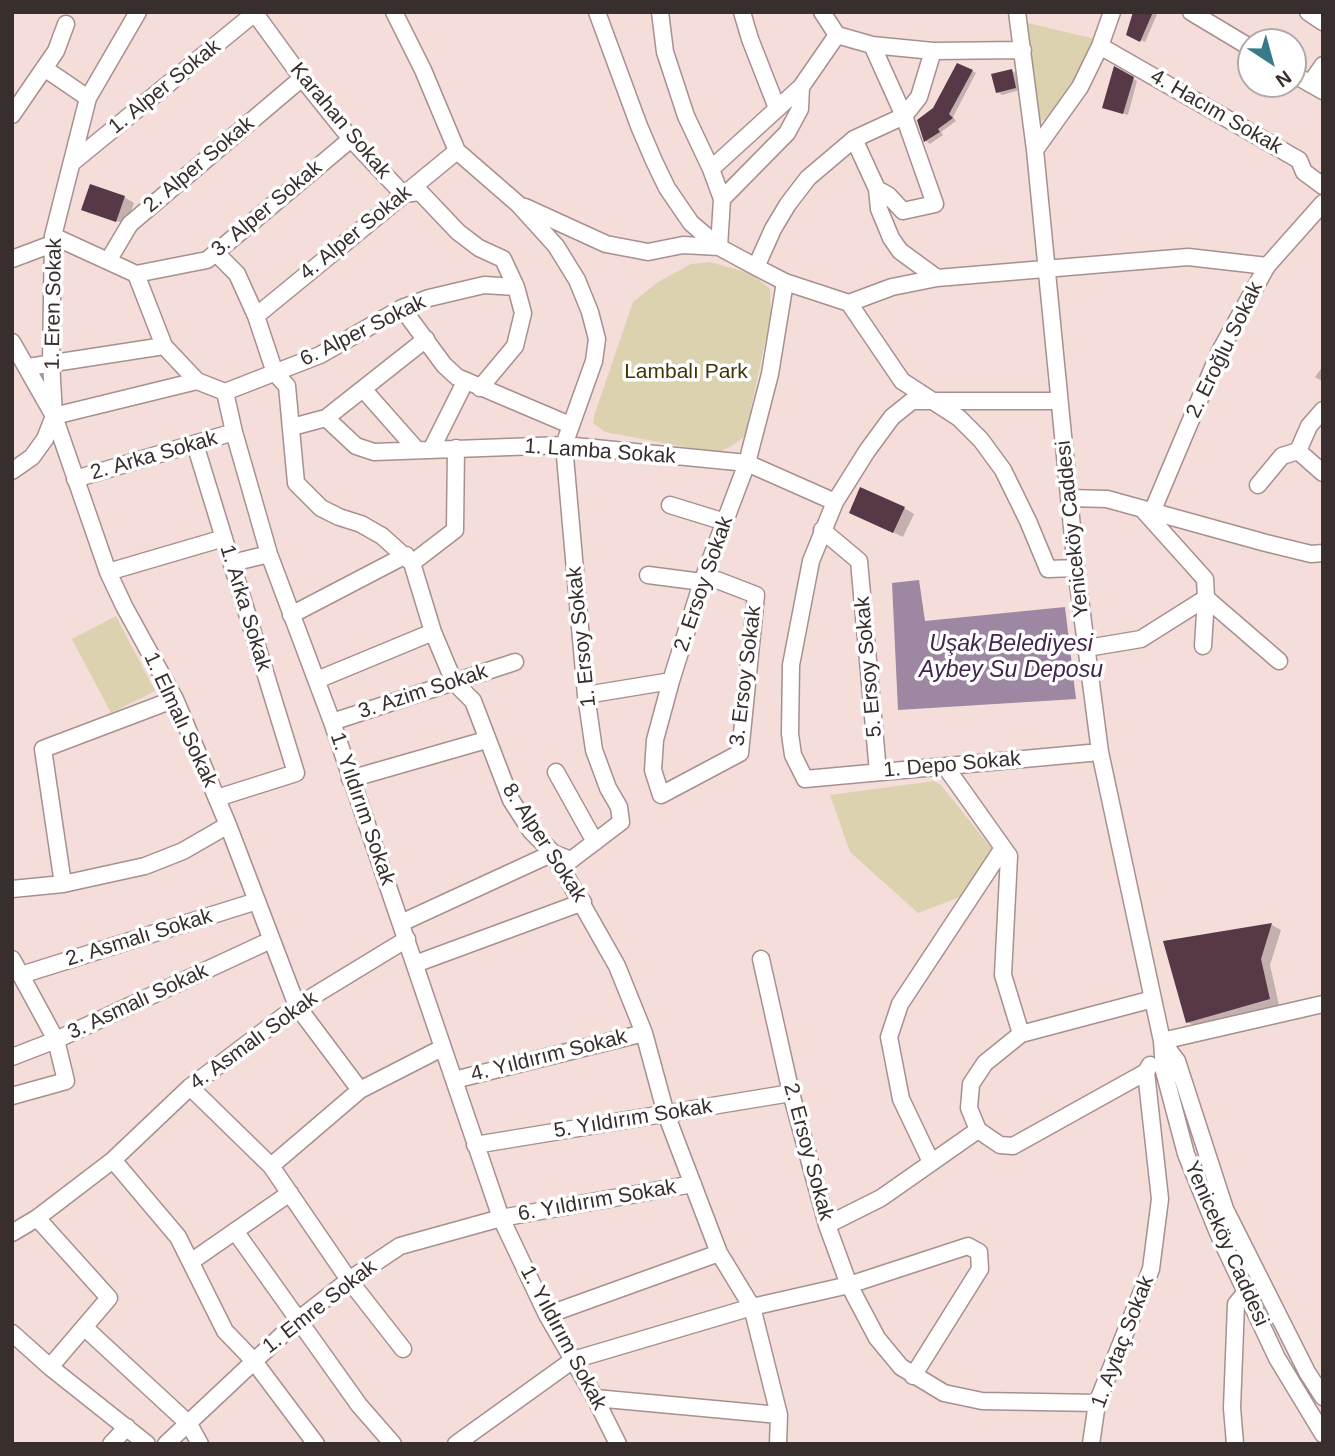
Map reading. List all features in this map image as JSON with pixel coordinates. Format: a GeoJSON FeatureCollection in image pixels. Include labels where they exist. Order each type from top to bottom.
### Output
{"type":"FeatureCollection","features":[{"type":"Feature","properties":{"kind":"street","name":"1. Eren Sokak"},"geometry":{"type":"LineString","coordinates":[[12,471],[32,457],[45,439],[54,416],[51,361],[52,240],[74,162],[88,98],[138,12]]}},
{"type":"Feature","properties":{"kind":"street"},"geometry":{"type":"LineString","coordinates":[[394,12],[457,150],[518,204],[555,246],[577,280],[597,339],[594,360],[564,445]]}},
{"type":"Feature","properties":{"kind":"street"},"geometry":{"type":"LineString","coordinates":[[597,12],[639,126],[667,188],[691,223],[719,247],[785,282],[849,303],[902,381],[927,400],[959,418],[981,440],[1003,470],[1048,569],[1076,568]]}},
{"type":"Feature","properties":{"kind":"street"},"geometry":{"type":"LineString","coordinates":[[660,12],[665,52],[686,116],[722,199],[719,247]]}},
{"type":"Feature","properties":{"kind":"street"},"geometry":{"type":"LineString","coordinates":[[742,12],[777,108]]}},
{"type":"Feature","properties":{"kind":"street"},"geometry":{"type":"LineString","coordinates":[[822,12],[837,35],[872,45],[933,51],[1023,50]]}},
{"type":"Feature","properties":{"kind":"street","name":"Yeniceköy Caddesi"},"geometry":{"type":"LineString","coordinates":[[1017,12],[1035,150],[1076,568],[1100,752],[1162,1041],[1164,1071],[1186,1154],[1218,1233],[1277,1358],[1323,1434]]}},
{"type":"Feature","properties":{"kind":"street"},"geometry":{"type":"LineString","coordinates":[[1035,150],[1080,87],[1100,46],[1112,12]]}},
{"type":"Feature","properties":{"kind":"street"},"geometry":{"type":"LineString","coordinates":[[1191,12],[1237,40]]}},
{"type":"Feature","properties":{"kind":"street"},"geometry":{"type":"LineString","coordinates":[[1308,12],[1323,22]]}},
{"type":"Feature","properties":{"kind":"street","name":"Karahan Sokak"},"geometry":{"type":"LineString","coordinates":[[255,13],[351,139],[403,194],[421,192],[458,232],[503,259],[516,287]]}},
{"type":"Feature","properties":{"kind":"street","name":"1. Alper Sokak"},"geometry":{"type":"LineString","coordinates":[[74,162],[255,13]]}},
{"type":"Feature","properties":{"kind":"street"},"geometry":{"type":"LineString","coordinates":[[12,115],[56,51],[66,24]]}},
{"type":"Feature","properties":{"kind":"street"},"geometry":{"type":"LineString","coordinates":[[711,169],[801,87],[837,35]]}},
{"type":"Feature","properties":{"kind":"street"},"geometry":{"type":"LineString","coordinates":[[872,45],[904,116],[935,204],[903,211],[888,195],[877,189]]}},
{"type":"Feature","properties":{"kind":"street","name":"4. Hacım Sokak"},"geometry":{"type":"LineString","coordinates":[[1100,46],[1299,160],[1304,172],[1323,186]]}},
{"type":"Feature","properties":{"kind":"street"},"geometry":{"type":"LineString","coordinates":[[756,267],[778,221],[808,178],[854,139],[904,116],[919,97],[933,51]]}},
{"type":"Feature","properties":{"kind":"street"},"geometry":{"type":"LineString","coordinates":[[1317,88],[1323,65]]}},
{"type":"Feature","properties":{"kind":"street"},"geometry":{"type":"LineString","coordinates":[[44,68],[88,98]]}},
{"type":"Feature","properties":{"kind":"street","name":"2. Alper Sokak"},"geometry":{"type":"LineString","coordinates":[[108,261],[130,224],[302,78]]}},
{"type":"Feature","properties":{"kind":"street"},"geometry":{"type":"LineString","coordinates":[[722,199],[787,133],[800,109],[801,87]]}},
{"type":"Feature","properties":{"kind":"street","name":"3. Alper Sokak"},"geometry":{"type":"LineString","coordinates":[[136,274],[207,260],[351,139]]}},
{"type":"Feature","properties":{"kind":"street"},"geometry":{"type":"LineString","coordinates":[[854,139],[877,189],[879,209],[891,238],[900,251],[937,278]]}},
{"type":"Feature","properties":{"kind":"street","name":"4. Alper Sokak"},"geometry":{"type":"LineString","coordinates":[[256,316],[457,150]]}},
{"type":"Feature","properties":{"kind":"street","name":"2. Eroğlu Sokak"},"geometry":{"type":"LineString","coordinates":[[1148,511],[1220,351],[1267,266],[1323,203]]}},
{"type":"Feature","properties":{"kind":"street"},"geometry":{"type":"LineString","coordinates":[[518,204],[606,244],[648,252],[683,245],[719,247]]}},
{"type":"Feature","properties":{"kind":"street"},"geometry":{"type":"LineString","coordinates":[[12,259],[52,240],[136,274],[164,346],[197,381],[225,392]]}},
{"type":"Feature","properties":{"kind":"street"},"geometry":{"type":"LineString","coordinates":[[216,253],[237,274],[256,316],[275,373],[287,386],[296,482],[321,508],[361,524],[382,536],[409,559]]}},
{"type":"Feature","properties":{"kind":"street"},"geometry":{"type":"LineString","coordinates":[[849,303],[892,287],[937,278],[1188,257],[1267,266]]}},
{"type":"Feature","properties":{"kind":"street","name":"2. Ersoy Sokak"},"geometry":{"type":"LineString","coordinates":[[661,795],[653,770],[655,740],[702,582],[747,463],[770,374],[785,282]]}},
{"type":"Feature","properties":{"kind":"street","name":"6. Alper Sokak"},"geometry":{"type":"LineString","coordinates":[[225,392],[320,355],[402,308],[429,298],[484,285],[516,287]]}},
{"type":"Feature","properties":{"kind":"street"},"geometry":{"type":"LineString","coordinates":[[480,388],[515,346],[523,313],[516,287]]}},
{"type":"Feature","properties":{"kind":"street"},"geometry":{"type":"LineString","coordinates":[[402,308],[444,365],[465,382],[570,425]]}},
{"type":"Feature","properties":{"kind":"street"},"geometry":{"type":"LineString","coordinates":[[292,427],[326,418],[426,339]]}},
{"type":"Feature","properties":{"kind":"street","name":"1. Elmalı Sokak"},"geometry":{"type":"LineString","coordinates":[[12,342],[54,416],[108,572],[175,699],[228,825],[297,1006],[360,1090]]}},
{"type":"Feature","properties":{"kind":"street"},"geometry":{"type":"LineString","coordinates":[[27,367],[51,361],[164,346]]}},
{"type":"Feature","properties":{"kind":"street"},"geometry":{"type":"LineString","coordinates":[[54,416],[197,381]]}},
{"type":"Feature","properties":{"kind":"street"},"geometry":{"type":"LineString","coordinates":[[363,389],[424,449],[465,382]]}},
{"type":"Feature","properties":{"kind":"street","name":"1. Yıldırım Sokak"},"geometry":{"type":"LineString","coordinates":[[225,392],[269,554],[332,722],[501,1218],[547,1315],[596,1398],[618,1444]]}},
{"type":"Feature","properties":{"kind":"street"},"geometry":{"type":"LineString","coordinates":[[822,530],[835,502],[867,451],[892,417],[912,401],[1059,401]]}},
{"type":"Feature","properties":{"kind":"street"},"geometry":{"type":"LineString","coordinates":[[1258,485],[1282,456],[1298,451],[1309,426],[1323,410]]}},
{"type":"Feature","properties":{"kind":"street","name":"1. Lamba Sokak"},"geometry":{"type":"LineString","coordinates":[[326,418],[356,446],[374,452],[564,445],[747,463],[835,502]]}},
{"type":"Feature","properties":{"kind":"street","name":"2. Arka Sokak"},"geometry":{"type":"LineString","coordinates":[[75,479],[234,432]]}},
{"type":"Feature","properties":{"kind":"street","name":"1. Arka Sokak"},"geometry":{"type":"LineString","coordinates":[[195,444],[296,773],[217,798]]}},
{"type":"Feature","properties":{"kind":"street","name":"1. Ersoy Sokak"},"geometry":{"type":"LineString","coordinates":[[564,445],[586,695],[594,750],[608,788],[619,807],[621,822],[594,842]]}},
{"type":"Feature","properties":{"kind":"street"},"geometry":{"type":"LineString","coordinates":[[291,615],[409,559],[455,530],[457,448]]}},
{"type":"Feature","properties":{"kind":"street"},"geometry":{"type":"LineString","coordinates":[[1298,451],[1323,472]]}},
{"type":"Feature","properties":{"kind":"street"},"geometry":{"type":"LineString","coordinates":[[1069,498],[1107,499],[1311,554],[1323,553]]}},
{"type":"Feature","properties":{"kind":"street"},"geometry":{"type":"LineString","coordinates":[[670,505],[725,522]]}},
{"type":"Feature","properties":{"kind":"street"},"geometry":{"type":"LineString","coordinates":[[1148,511],[1205,579],[1203,646]]}},
{"type":"Feature","properties":{"kind":"street","name":"5. Ersoy Sokak"},"geometry":{"type":"LineString","coordinates":[[822,530],[859,561],[878,772]]}},
{"type":"Feature","properties":{"kind":"street","name":"1. Depo Sokak"},"geometry":{"type":"LineString","coordinates":[[822,530],[811,561],[791,665],[790,734],[793,755],[805,779],[1100,752]]}},
{"type":"Feature","properties":{"kind":"street"},"geometry":{"type":"LineString","coordinates":[[108,572],[224,538]]}},
{"type":"Feature","properties":{"kind":"street"},"geometry":{"type":"LineString","coordinates":[[232,563],[269,554]]}},
{"type":"Feature","properties":{"kind":"street","name":"8. Alper Sokak"},"geometry":{"type":"LineString","coordinates":[[409,559],[433,632],[454,682],[473,701],[511,800],[531,831],[553,853],[617,966],[644,1033],[666,1114],[719,1253],[752,1307],[779,1415],[778,1444]]}},
{"type":"Feature","properties":{"kind":"street"},"geometry":{"type":"LineString","coordinates":[[648,575],[702,582]]}},
{"type":"Feature","properties":{"kind":"street","name":"3. Ersoy Sokak"},"geometry":{"type":"LineString","coordinates":[[661,795],[740,753],[756,595],[717,580],[702,582]]}},
{"type":"Feature","properties":{"kind":"street"},"geometry":{"type":"LineString","coordinates":[[1087,648],[1141,639],[1206,598]]}},
{"type":"Feature","properties":{"kind":"street"},"geometry":{"type":"LineString","coordinates":[[1206,598],[1279,660]]}},
{"type":"Feature","properties":{"kind":"street"},"geometry":{"type":"LineString","coordinates":[[317,680],[433,632]]}},
{"type":"Feature","properties":{"kind":"street","name":"3. Azim Sokak"},"geometry":{"type":"LineString","coordinates":[[332,722],[515,662]]}},
{"type":"Feature","properties":{"kind":"street"},"geometry":{"type":"LineString","coordinates":[[586,695],[671,681]]}},
{"type":"Feature","properties":{"kind":"street"},"geometry":{"type":"LineString","coordinates":[[63,884],[43,749],[175,699]]}},
{"type":"Feature","properties":{"kind":"street"},"geometry":{"type":"LineString","coordinates":[[350,779],[486,740]]}},
{"type":"Feature","properties":{"kind":"street"},"geometry":{"type":"LineString","coordinates":[[945,766],[1009,856],[1003,975],[1021,1034]]}},
{"type":"Feature","properties":{"kind":"street"},"geometry":{"type":"LineString","coordinates":[[401,923],[553,853],[571,860],[594,842],[556,772]]}},
{"type":"Feature","properties":{"kind":"street"},"geometry":{"type":"LineString","coordinates":[[12,889],[63,884],[145,866],[183,851],[228,825]]}},
{"type":"Feature","properties":{"kind":"street"},"geometry":{"type":"LineString","coordinates":[[931,1162],[901,1099],[889,1037],[900,1004],[1003,848]]}},
{"type":"Feature","properties":{"kind":"street","name":"2. Asmalı Sokak"},"geometry":{"type":"LineString","coordinates":[[21,975],[257,901]]}},
{"type":"Feature","properties":{"kind":"street"},"geometry":{"type":"LineString","coordinates":[[415,964],[583,902]]}},
{"type":"Feature","properties":{"kind":"street","name":"4. Asmalı Sokak"},"geometry":{"type":"LineString","coordinates":[[12,1233],[37,1218],[113,1160],[190,1087],[297,1006],[407,939]]}},
{"type":"Feature","properties":{"kind":"street","name":"3. Asmalı Sokak"},"geometry":{"type":"LineString","coordinates":[[12,1096],[66,1080],[56,1040],[271,940]]}},
{"type":"Feature","properties":{"kind":"street"},"geometry":{"type":"LineString","coordinates":[[12,959],[56,1040],[12,1057]]}},
{"type":"Feature","properties":{"kind":"street","name":"2. Ersoy Sokak"},"geometry":{"type":"LineString","coordinates":[[761,959],[791,1093],[827,1225],[849,1285],[877,1338],[901,1367],[944,1393],[982,1401],[1097,1403]]}},
{"type":"Feature","properties":{"kind":"street"},"geometry":{"type":"LineString","coordinates":[[1153,999],[1021,1034],[985,1063],[971,1084],[969,1108],[978,1130],[1000,1145],[1013,1146],[1146,1072],[1162,1041],[1323,1004]]}},
{"type":"Feature","properties":{"kind":"street","name":"4. Yıldırım Sokak"},"geometry":{"type":"LineString","coordinates":[[454,1080],[644,1033]]}},
{"type":"Feature","properties":{"kind":"street","name":"Yeniceköy Caddesi"},"geometry":{"type":"LineString","coordinates":[[1162,1041],[1177,1060],[1226,1209],[1307,1372],[1323,1397]]}},
{"type":"Feature","properties":{"kind":"street"},"geometry":{"type":"LineString","coordinates":[[271,1166],[360,1090],[442,1048]]}},
{"type":"Feature","properties":{"kind":"street","name":"1. Aytaç Sokak"},"geometry":{"type":"LineString","coordinates":[[1091,1443],[1097,1403],[1151,1269],[1160,1199],[1146,1072]]}},
{"type":"Feature","properties":{"kind":"street"},"geometry":{"type":"LineString","coordinates":[[190,1087],[271,1166],[349,1280],[403,1349]]}},
{"type":"Feature","properties":{"kind":"street","name":"5. Yıldırım Sokak"},"geometry":{"type":"LineString","coordinates":[[475,1144],[791,1093]]}},
{"type":"Feature","properties":{"kind":"street"},"geometry":{"type":"LineString","coordinates":[[827,1225],[881,1198],[978,1130]]}},
{"type":"Feature","properties":{"kind":"street"},"geometry":{"type":"LineString","coordinates":[[113,1160],[178,1237],[225,1331],[253,1360],[316,1444]]}},
{"type":"Feature","properties":{"kind":"street","name":"6. Yıldırım Sokak"},"geometry":{"type":"LineString","coordinates":[[501,1218],[692,1184]]}},
{"type":"Feature","properties":{"kind":"street"},"geometry":{"type":"LineString","coordinates":[[192,1261],[290,1194]]}},
{"type":"Feature","properties":{"kind":"street"},"geometry":{"type":"LineString","coordinates":[[37,1218],[109,1298],[50,1367]]}},
{"type":"Feature","properties":{"kind":"street","name":"1. Emre Sokak"},"geometry":{"type":"LineString","coordinates":[[166,1444],[253,1360],[349,1280],[400,1246],[501,1218]]}},
{"type":"Feature","properties":{"kind":"street"},"geometry":{"type":"LineString","coordinates":[[235,1231],[359,1405],[393,1444]]}},
{"type":"Feature","properties":{"kind":"street"},"geometry":{"type":"LineString","coordinates":[[456,1444],[573,1360],[752,1307],[849,1285],[968,1246],[979,1252],[980,1269],[913,1376]]}},
{"type":"Feature","properties":{"kind":"street"},"geometry":{"type":"LineString","coordinates":[[547,1315],[719,1253]]}},
{"type":"Feature","properties":{"kind":"street"},"geometry":{"type":"LineString","coordinates":[[1235,1444],[1232,1408],[1236,1304],[1246,1292]]}},
{"type":"Feature","properties":{"kind":"street"},"geometry":{"type":"LineString","coordinates":[[84,1327],[189,1424],[200,1444]]}},
{"type":"Feature","properties":{"kind":"street"},"geometry":{"type":"LineString","coordinates":[[12,1333],[50,1367],[147,1444]]}},
{"type":"Feature","properties":{"kind":"street"},"geometry":{"type":"LineString","coordinates":[[596,1398],[779,1415]]}},
{"type":"Feature","properties":{"kind":"street"},"geometry":{"type":"LineString","coordinates":[[111,1444],[127,1427]]}},
{"type":"Feature","properties":{"kind":"green space"},"geometry":{"type":"Polygon","coordinates":[[[1028,23],[1095,39],[1080,79],[1047,120],[1037,121],[1028,23]]]}},
{"type":"Feature","properties":{"kind":"green space","name":"Lambalı Park"},"geometry":{"type":"Polygon","coordinates":[[[710,262],[752,274],[770,289],[771,315],[745,436],[717,453],[605,432],[593,423],[595,413],[633,302],[658,282],[691,264],[710,262]]]}},
{"type":"Feature","properties":{"kind":"green space"},"geometry":{"type":"Polygon","coordinates":[[[116,616],[155,691],[111,713],[72,639],[116,616]]]}},
{"type":"Feature","properties":{"kind":"green space"},"geometry":{"type":"Polygon","coordinates":[[[934,781],[941,785],[996,854],[962,896],[918,913],[850,852],[830,795],[934,781]]]}},
{"type":"Feature","properties":{"kind":"water","name":"Uşak Belediyesi Aybey Su Deposu"},"geometry":{"type":"Polygon","coordinates":[[[919,580],[925,621],[1065,607],[1076,699],[898,710],[892,583],[919,580]]]}},
{"type":"Feature","properties":{"kind":"building"},"geometry":{"type":"Polygon","coordinates":[[[1133,12],[1153,12],[1140,42],[1126,35],[1133,12]]]}},
{"type":"Feature","properties":{"kind":"building"},"geometry":{"type":"Polygon","coordinates":[[[957,63],[973,70],[949,114],[953,118],[938,129],[940,132],[924,142],[917,120],[933,108],[957,63]]]}},
{"type":"Feature","properties":{"kind":"building"},"geometry":{"type":"Polygon","coordinates":[[[1114,66],[1134,77],[1123,114],[1102,108],[1114,66]]]}},
{"type":"Feature","properties":{"kind":"building"},"geometry":{"type":"Polygon","coordinates":[[[1012,69],[1016,88],[996,93],[991,74],[1012,69]]]}},
{"type":"Feature","properties":{"kind":"building"},"geometry":{"type":"Polygon","coordinates":[[[90,184],[125,196],[116,222],[81,210],[90,184]]]}},
{"type":"Feature","properties":{"kind":"building"},"geometry":{"type":"Polygon","coordinates":[[[860,487],[905,507],[893,533],[849,513],[860,487]]]}},
{"type":"Feature","properties":{"kind":"building"},"geometry":{"type":"Polygon","coordinates":[[[1272,923],[1261,959],[1270,999],[1186,1023],[1163,941],[1272,923]]]}}]}
